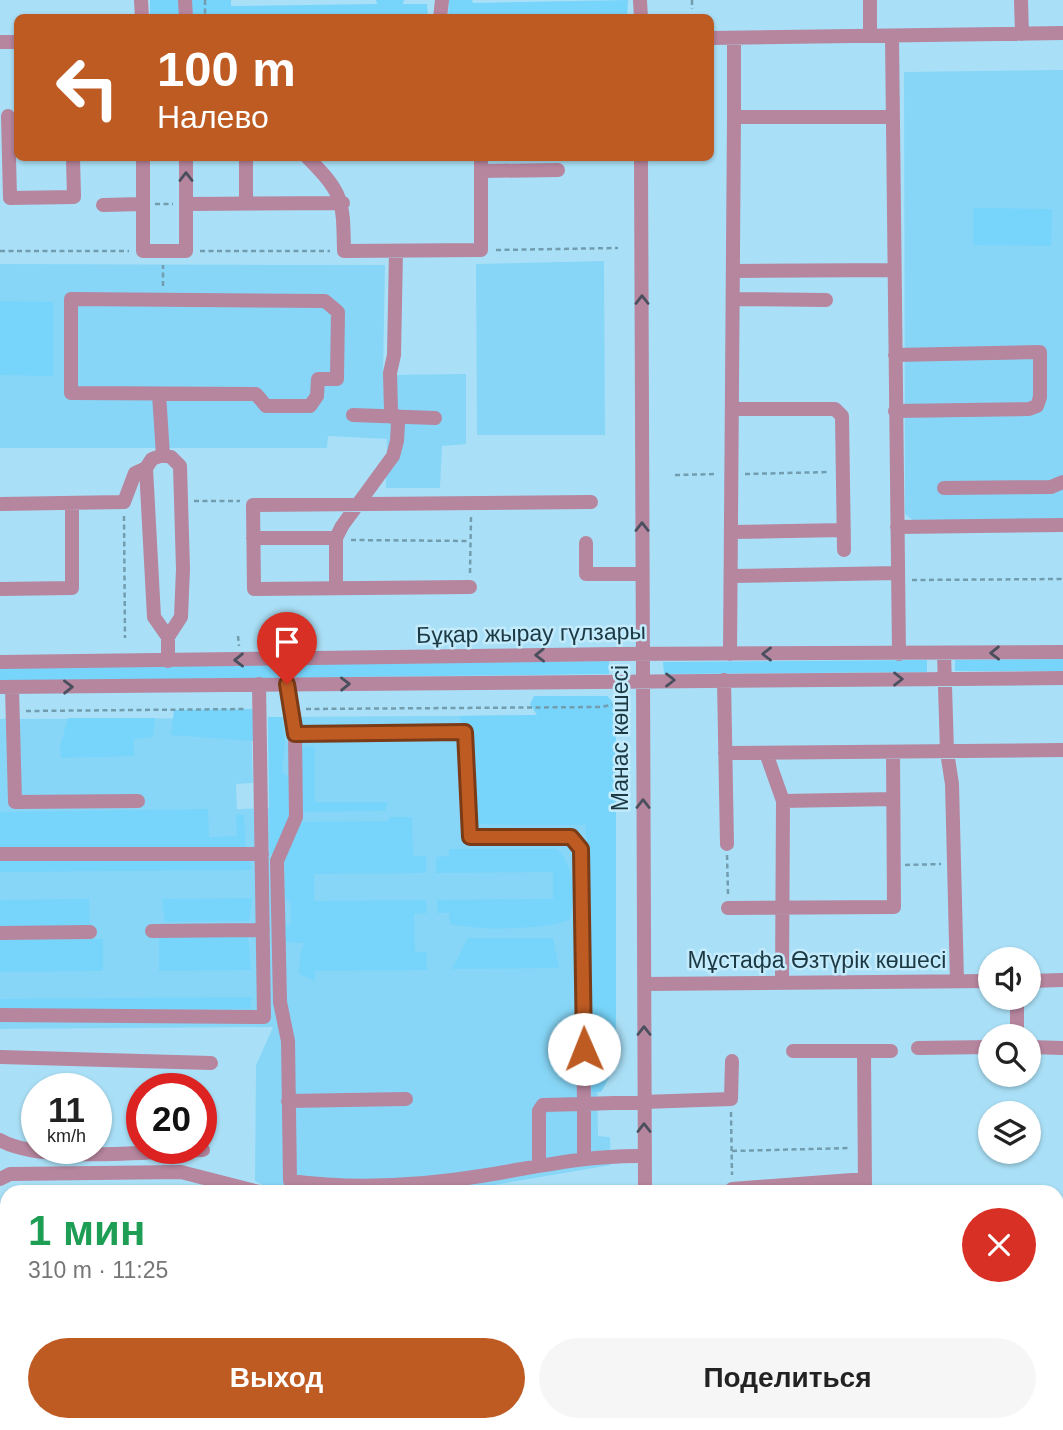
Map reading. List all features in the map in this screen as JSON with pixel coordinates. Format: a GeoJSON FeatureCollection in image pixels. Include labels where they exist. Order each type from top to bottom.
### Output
{"type":"FeatureCollection","features":[{"type":"Feature","properties":{"kind":"street"},"geometry":{"type":"LineString","coordinates":[[870,0],[870,36]]}},
{"type":"Feature","properties":{"kind":"street"},"geometry":{"type":"LineString","coordinates":[[1021,0],[1022,34]]}},
{"type":"Feature","properties":{"kind":"street"},"geometry":{"type":"LineString","coordinates":[[714,38],[1063,33]]}},
{"type":"Feature","properties":{"kind":"street"},"geometry":{"type":"LineString","coordinates":[[892,36],[899,654]]}},
{"type":"Feature","properties":{"kind":"street"},"geometry":{"type":"LineString","coordinates":[[730,654],[734,37]]}},
{"type":"Feature","properties":{"kind":"street"},"geometry":{"type":"LineString","coordinates":[[8,116],[10,198],[74,197],[73,161]]}},
{"type":"Feature","properties":{"kind":"street"},"geometry":{"type":"LineString","coordinates":[[734,117],[892,117]]}},
{"type":"Feature","properties":{"kind":"street"},"geometry":{"type":"LineString","coordinates":[[143,161],[143,251],[187,251],[186,161]]}},
{"type":"Feature","properties":{"kind":"street"},"geometry":{"type":"LineString","coordinates":[[246,161],[246,204]]}},
{"type":"Feature","properties":{"kind":"street"},"geometry":{"type":"LineString","coordinates":[[311,161],[330,180],[343,203],[344,251],[481,250],[481,164],[558,170]]}},
{"type":"Feature","properties":{"kind":"street","name":"Манас көшесі"},"geometry":{"type":"LineString","coordinates":[[641,161],[645,1185]]}},
{"type":"Feature","properties":{"kind":"street"},"geometry":{"type":"LineString","coordinates":[[187,204],[343,203]]}},
{"type":"Feature","properties":{"kind":"street"},"geometry":{"type":"LineString","coordinates":[[103,205],[143,204]]}},
{"type":"Feature","properties":{"kind":"street"},"geometry":{"type":"LineString","coordinates":[[336,588],[337,538],[358,503],[393,456],[397,441],[398,423],[391,410],[390,373],[394,355],[396,251]]}},
{"type":"Feature","properties":{"kind":"street"},"geometry":{"type":"LineString","coordinates":[[734,271],[894,270]]}},
{"type":"Feature","properties":{"kind":"street"},"geometry":{"type":"LineString","coordinates":[[71,299],[163,300],[325,301],[338,312],[337,379],[318,379],[317,396],[310,406],[266,406],[256,394],[71,393],[71,299]]}},
{"type":"Feature","properties":{"kind":"street"},"geometry":{"type":"LineString","coordinates":[[734,299],[826,300]]}},
{"type":"Feature","properties":{"kind":"street"},"geometry":{"type":"LineString","coordinates":[[895,355],[1040,352],[1040,397],[1037,406],[1029,410],[895,411]]}},
{"type":"Feature","properties":{"kind":"street"},"geometry":{"type":"LineString","coordinates":[[159,394],[163,455]]}},
{"type":"Feature","properties":{"kind":"street"},"geometry":{"type":"LineString","coordinates":[[733,409],[835,409],[842,415],[844,550]]}},
{"type":"Feature","properties":{"kind":"street"},"geometry":{"type":"LineString","coordinates":[[353,415],[435,418]]}},
{"type":"Feature","properties":{"kind":"street"},"geometry":{"type":"LineString","coordinates":[[0,504],[124,502],[135,473],[146,468],[152,459],[163,455],[172,457],[180,466],[182,501],[181,617],[168,637],[168,662]]}},
{"type":"Feature","properties":{"kind":"street"},"geometry":{"type":"LineString","coordinates":[[146,468],[154,617],[168,637]]}},
{"type":"Feature","properties":{"kind":"street"},"geometry":{"type":"LineString","coordinates":[[944,488],[1051,487],[1063,482]]}},
{"type":"Feature","properties":{"kind":"street"},"geometry":{"type":"LineString","coordinates":[[470,587],[254,589],[253,505],[591,502]]}},
{"type":"Feature","properties":{"kind":"street"},"geometry":{"type":"LineString","coordinates":[[0,589],[72,588],[72,503]]}},
{"type":"Feature","properties":{"kind":"street"},"geometry":{"type":"LineString","coordinates":[[897,527],[1063,524]]}},
{"type":"Feature","properties":{"kind":"street"},"geometry":{"type":"LineString","coordinates":[[732,531],[844,530]]}},
{"type":"Feature","properties":{"kind":"street"},"geometry":{"type":"LineString","coordinates":[[253,538],[337,538]]}},
{"type":"Feature","properties":{"kind":"street"},"geometry":{"type":"LineString","coordinates":[[586,542],[586,574],[642,574]]}},
{"type":"Feature","properties":{"kind":"street"},"geometry":{"type":"LineString","coordinates":[[731,576],[898,573]]}},
{"type":"Feature","properties":{"kind":"street","name":"Бұқар жырау гүлзары"},"geometry":{"type":"LineString","coordinates":[[0,662],[1063,652]]}},
{"type":"Feature","properties":{"kind":"street"},"geometry":{"type":"LineString","coordinates":[[944,653],[947,752],[953,784],[957,981]]}},
{"type":"Feature","properties":{"kind":"street","name":"Бұқар жырау гүлзары"},"geometry":{"type":"LineString","coordinates":[[6,687],[1063,678]]}},
{"type":"Feature","properties":{"kind":"street"},"geometry":{"type":"LineString","coordinates":[[724,680],[727,844]]}},
{"type":"Feature","properties":{"kind":"street"},"geometry":{"type":"LineString","coordinates":[[0,1015],[264,1017],[259,684]]}},
{"type":"Feature","properties":{"kind":"street"},"geometry":{"type":"LineString","coordinates":[[287,684],[295,734],[296,817],[277,862],[280,1002],[288,1041],[290,1181],[322,1185]]}},
{"type":"Feature","properties":{"kind":"street"},"geometry":{"type":"LineString","coordinates":[[6,687],[12,711],[15,802],[138,801]]}},
{"type":"Feature","properties":{"kind":"street"},"geometry":{"type":"LineString","coordinates":[[295,734],[465,732],[470,837],[571,837],[581,849],[584,1157]]}},
{"type":"Feature","properties":{"kind":"street"},"geometry":{"type":"LineString","coordinates":[[725,753],[1063,750]]}},
{"type":"Feature","properties":{"kind":"street"},"geometry":{"type":"LineString","coordinates":[[728,908],[894,907],[893,752]]}},
{"type":"Feature","properties":{"kind":"street"},"geometry":{"type":"LineString","coordinates":[[766,753],[783,801],[782,983]]}},
{"type":"Feature","properties":{"kind":"street"},"geometry":{"type":"LineString","coordinates":[[783,801],[893,799]]}},
{"type":"Feature","properties":{"kind":"street"},"geometry":{"type":"LineString","coordinates":[[0,854],[262,854]]}},
{"type":"Feature","properties":{"kind":"street"},"geometry":{"type":"LineString","coordinates":[[152,931],[263,930]]}},
{"type":"Feature","properties":{"kind":"street"},"geometry":{"type":"LineString","coordinates":[[0,933],[90,932]]}},
{"type":"Feature","properties":{"kind":"street"},"geometry":{"type":"LineString","coordinates":[[1041,981],[1063,980]]}},
{"type":"Feature","properties":{"kind":"street","name":"Мұстафа Өзтүрік көшесі"},"geometry":{"type":"LineString","coordinates":[[644,984],[978,981]]}},
{"type":"Feature","properties":{"kind":"street"},"geometry":{"type":"LineString","coordinates":[[918,1048],[978,1047]]}},
{"type":"Feature","properties":{"kind":"street"},"geometry":{"type":"LineString","coordinates":[[1041,1047],[1063,1048]]}},
{"type":"Feature","properties":{"kind":"street"},"geometry":{"type":"LineString","coordinates":[[793,1051],[891,1051]]}},
{"type":"Feature","properties":{"kind":"street"},"geometry":{"type":"LineString","coordinates":[[864,1051],[865,1185]]}},
{"type":"Feature","properties":{"kind":"street"},"geometry":{"type":"LineString","coordinates":[[0,1057],[211,1063]]}},
{"type":"Feature","properties":{"kind":"street"},"geometry":{"type":"LineString","coordinates":[[539,1165],[539,1111],[543,1105],[644,1099],[732,1098],[732,1061]]}},
{"type":"Feature","properties":{"kind":"street"},"geometry":{"type":"LineString","coordinates":[[288,1101],[406,1099]]}},
{"type":"Feature","properties":{"kind":"street"},"geometry":{"type":"LineString","coordinates":[[0,1140],[13,1147],[63,1153],[126,1152]]}},
{"type":"Feature","properties":{"kind":"street"},"geometry":{"type":"LineString","coordinates":[[352,1185],[441,1181],[584,1157],[644,1156]]}},
{"type":"Feature","properties":{"kind":"street"},"geometry":{"type":"LineString","coordinates":[[0,1179],[10,1174],[181,1172],[231,1185]]}},
{"type":"Feature","properties":{"kind":"path"},"geometry":{"type":"LineString","coordinates":[[692,0],[692,9]]}},
{"type":"Feature","properties":{"kind":"path"},"geometry":{"type":"LineString","coordinates":[[143,204],[187,204]]}},
{"type":"Feature","properties":{"kind":"path"},"geometry":{"type":"LineString","coordinates":[[481,250],[618,248]]}},
{"type":"Feature","properties":{"kind":"path"},"geometry":{"type":"LineString","coordinates":[[0,251],[143,251]]}},
{"type":"Feature","properties":{"kind":"path"},"geometry":{"type":"LineString","coordinates":[[163,251],[163,300]]}},
{"type":"Feature","properties":{"kind":"path"},"geometry":{"type":"LineString","coordinates":[[187,251],[344,251]]}},
{"type":"Feature","properties":{"kind":"path"},"geometry":{"type":"LineString","coordinates":[[674,475],[843,472]]}},
{"type":"Feature","properties":{"kind":"path"},"geometry":{"type":"LineString","coordinates":[[124,502],[125,638]]}},
{"type":"Feature","properties":{"kind":"path"},"geometry":{"type":"LineString","coordinates":[[470,587],[471,503]]}},
{"type":"Feature","properties":{"kind":"path"},"geometry":{"type":"LineString","coordinates":[[337,538],[471,541]]}},
{"type":"Feature","properties":{"kind":"path"},"geometry":{"type":"LineString","coordinates":[[898,573],[914,580],[1063,579]]}},
{"type":"Feature","properties":{"kind":"path"},"geometry":{"type":"LineString","coordinates":[[238,636],[239,649]]}},
{"type":"Feature","properties":{"kind":"path"},"geometry":{"type":"LineString","coordinates":[[240,702],[241,709]]}},
{"type":"Feature","properties":{"kind":"path"},"geometry":{"type":"LineString","coordinates":[[290,709],[601,707],[624,702]]}},
{"type":"Feature","properties":{"kind":"path"},"geometry":{"type":"LineString","coordinates":[[12,711],[260,709]]}},
{"type":"Feature","properties":{"kind":"path"},"geometry":{"type":"LineString","coordinates":[[727,844],[728,908]]}},
{"type":"Feature","properties":{"kind":"path"},"geometry":{"type":"LineString","coordinates":[[894,865],[954,864]]}},
{"type":"Feature","properties":{"kind":"path"},"geometry":{"type":"LineString","coordinates":[[732,1098],[732,1185]]}},
{"type":"Feature","properties":{"kind":"path"},"geometry":{"type":"LineString","coordinates":[[732,1151],[865,1148]]}},
{"type":"Feature","properties":{"kind":"shaded area"},"geometry":{"type":"Polygon","coordinates":[[[150,0],[180,0],[180,14],[150,14],[150,0]]]}},
{"type":"Feature","properties":{"kind":"shaded area"},"geometry":{"type":"Polygon","coordinates":[[[191,0],[231,0],[231,6],[377,4],[376,0],[404,0],[403,4],[427,4],[428,14],[192,14],[191,0]]]}},
{"type":"Feature","properties":{"kind":"shaded area"},"geometry":{"type":"Polygon","coordinates":[[[449,0],[472,0],[473,3],[628,0],[627,14],[448,14],[449,0]]]}},
{"type":"Feature","properties":{"kind":"shaded area"},"geometry":{"type":"Polygon","coordinates":[[[1063,70],[1063,519],[914,521],[905,514],[904,72],[1063,70]]]}},
{"type":"Feature","properties":{"kind":"shaded area"},"geometry":{"type":"Polygon","coordinates":[[[973,208],[1052,209],[1051,246],[973,245],[973,208]]]}},
{"type":"Feature","properties":{"kind":"shaded area"},"geometry":{"type":"Polygon","coordinates":[[[604,261],[605,435],[477,435],[476,264],[604,261]]]}},
{"type":"Feature","properties":{"kind":"shaded area"},"geometry":{"type":"Polygon","coordinates":[[[0,264],[385,265],[383,375],[466,374],[466,444],[442,446],[440,488],[386,488],[387,439],[328,436],[327,448],[0,448],[0,264]]]}},
{"type":"Feature","properties":{"kind":"shaded area"},"geometry":{"type":"Polygon","coordinates":[[[0,301],[53,302],[53,376],[0,375],[0,301]]]}},
{"type":"Feature","properties":{"kind":"shaded area"},"geometry":{"type":"Polygon","coordinates":[[[1063,659],[1063,671],[955,671],[955,660],[1063,659]]]}},
{"type":"Feature","properties":{"kind":"shaded area"},"geometry":{"type":"Polygon","coordinates":[[[927,660],[927,672],[664,674],[663,662],[927,660]]]}},
{"type":"Feature","properties":{"kind":"shaded area"},"geometry":{"type":"Polygon","coordinates":[[[609,661],[609,674],[0,681],[0,668],[609,661]]]}},
{"type":"Feature","properties":{"kind":"shaded area"},"geometry":{"type":"Polygon","coordinates":[[[534,696],[607,696],[616,705],[616,1066],[601,1092],[592,1092],[586,825],[469,824],[465,732],[459,716],[537,715],[530,704],[534,696]]]}},
{"type":"Feature","properties":{"kind":"shaded area"},"geometry":{"type":"Polygon","coordinates":[[[254,709],[255,739],[252,741],[171,735],[174,710],[254,709]]]}},
{"type":"Feature","properties":{"kind":"shaded area"},"geometry":{"type":"Polygon","coordinates":[[[608,715],[597,1073],[598,1136],[610,1137],[611,1165],[494,1185],[263,1185],[255,1181],[256,1065],[273,1027],[0,1029],[0,719],[251,718],[253,783],[236,784],[237,809],[269,808],[268,717],[608,715]]]}},
{"type":"Feature","properties":{"kind":"shaded area"},"geometry":{"type":"Polygon","coordinates":[[[268,717],[282,717],[285,743],[282,772],[294,781],[292,819],[276,854],[270,854],[268,717]]]}},
{"type":"Feature","properties":{"kind":"shaded area"},"geometry":{"type":"Polygon","coordinates":[[[68,718],[155,718],[153,737],[134,739],[134,756],[61,758],[60,747],[68,718]]]}},
{"type":"Feature","properties":{"kind":"shaded area"},"geometry":{"type":"Polygon","coordinates":[[[299,746],[315,747],[315,802],[388,802],[385,811],[303,812],[299,746]]]}},
{"type":"Feature","properties":{"kind":"shaded area"},"geometry":{"type":"Polygon","coordinates":[[[208,809],[209,837],[237,836],[236,814],[244,815],[246,854],[250,854],[251,870],[0,872],[0,812],[208,809]]]}},
{"type":"Feature","properties":{"kind":"shaded area"},"geometry":{"type":"Polygon","coordinates":[[[390,817],[412,817],[413,856],[426,856],[426,873],[314,874],[314,901],[426,900],[427,913],[414,914],[415,952],[427,952],[427,970],[315,971],[315,981],[299,974],[304,943],[284,942],[284,926],[291,925],[291,904],[285,897],[285,861],[299,822],[388,821],[390,817]]]}},
{"type":"Feature","properties":{"kind":"shaded area"},"geometry":{"type":"Polygon","coordinates":[[[449,849],[557,849],[571,873],[573,902],[569,920],[542,926],[510,928],[477,928],[450,924],[449,913],[437,913],[437,900],[553,899],[553,872],[436,873],[436,857],[449,856],[449,849]]]}},
{"type":"Feature","properties":{"kind":"shaded area"},"geometry":{"type":"Polygon","coordinates":[[[252,898],[249,921],[165,922],[162,899],[252,898]]]}},
{"type":"Feature","properties":{"kind":"shaded area"},"geometry":{"type":"Polygon","coordinates":[[[89,899],[90,932],[0,933],[0,900],[89,899]]]}},
{"type":"Feature","properties":{"kind":"shaded area"},"geometry":{"type":"Polygon","coordinates":[[[159,936],[248,937],[251,970],[159,971],[159,936]]]}},
{"type":"Feature","properties":{"kind":"shaded area"},"geometry":{"type":"Polygon","coordinates":[[[468,938],[553,938],[559,968],[452,969],[468,938]]]}},
{"type":"Feature","properties":{"kind":"shaded area"},"geometry":{"type":"Polygon","coordinates":[[[103,939],[103,971],[0,972],[0,940],[103,939]]]}},
{"type":"Feature","properties":{"kind":"shaded area"},"geometry":{"type":"Polygon","coordinates":[[[252,997],[250,1009],[0,1009],[0,999],[252,997]]]}},
{"type":"Feature","properties":{"kind":"route"},"geometry":{"type":"LineString","coordinates":[[287,684],[295,734],[465,732],[470,837],[571,837],[581,849],[584,1049]]}}]}
